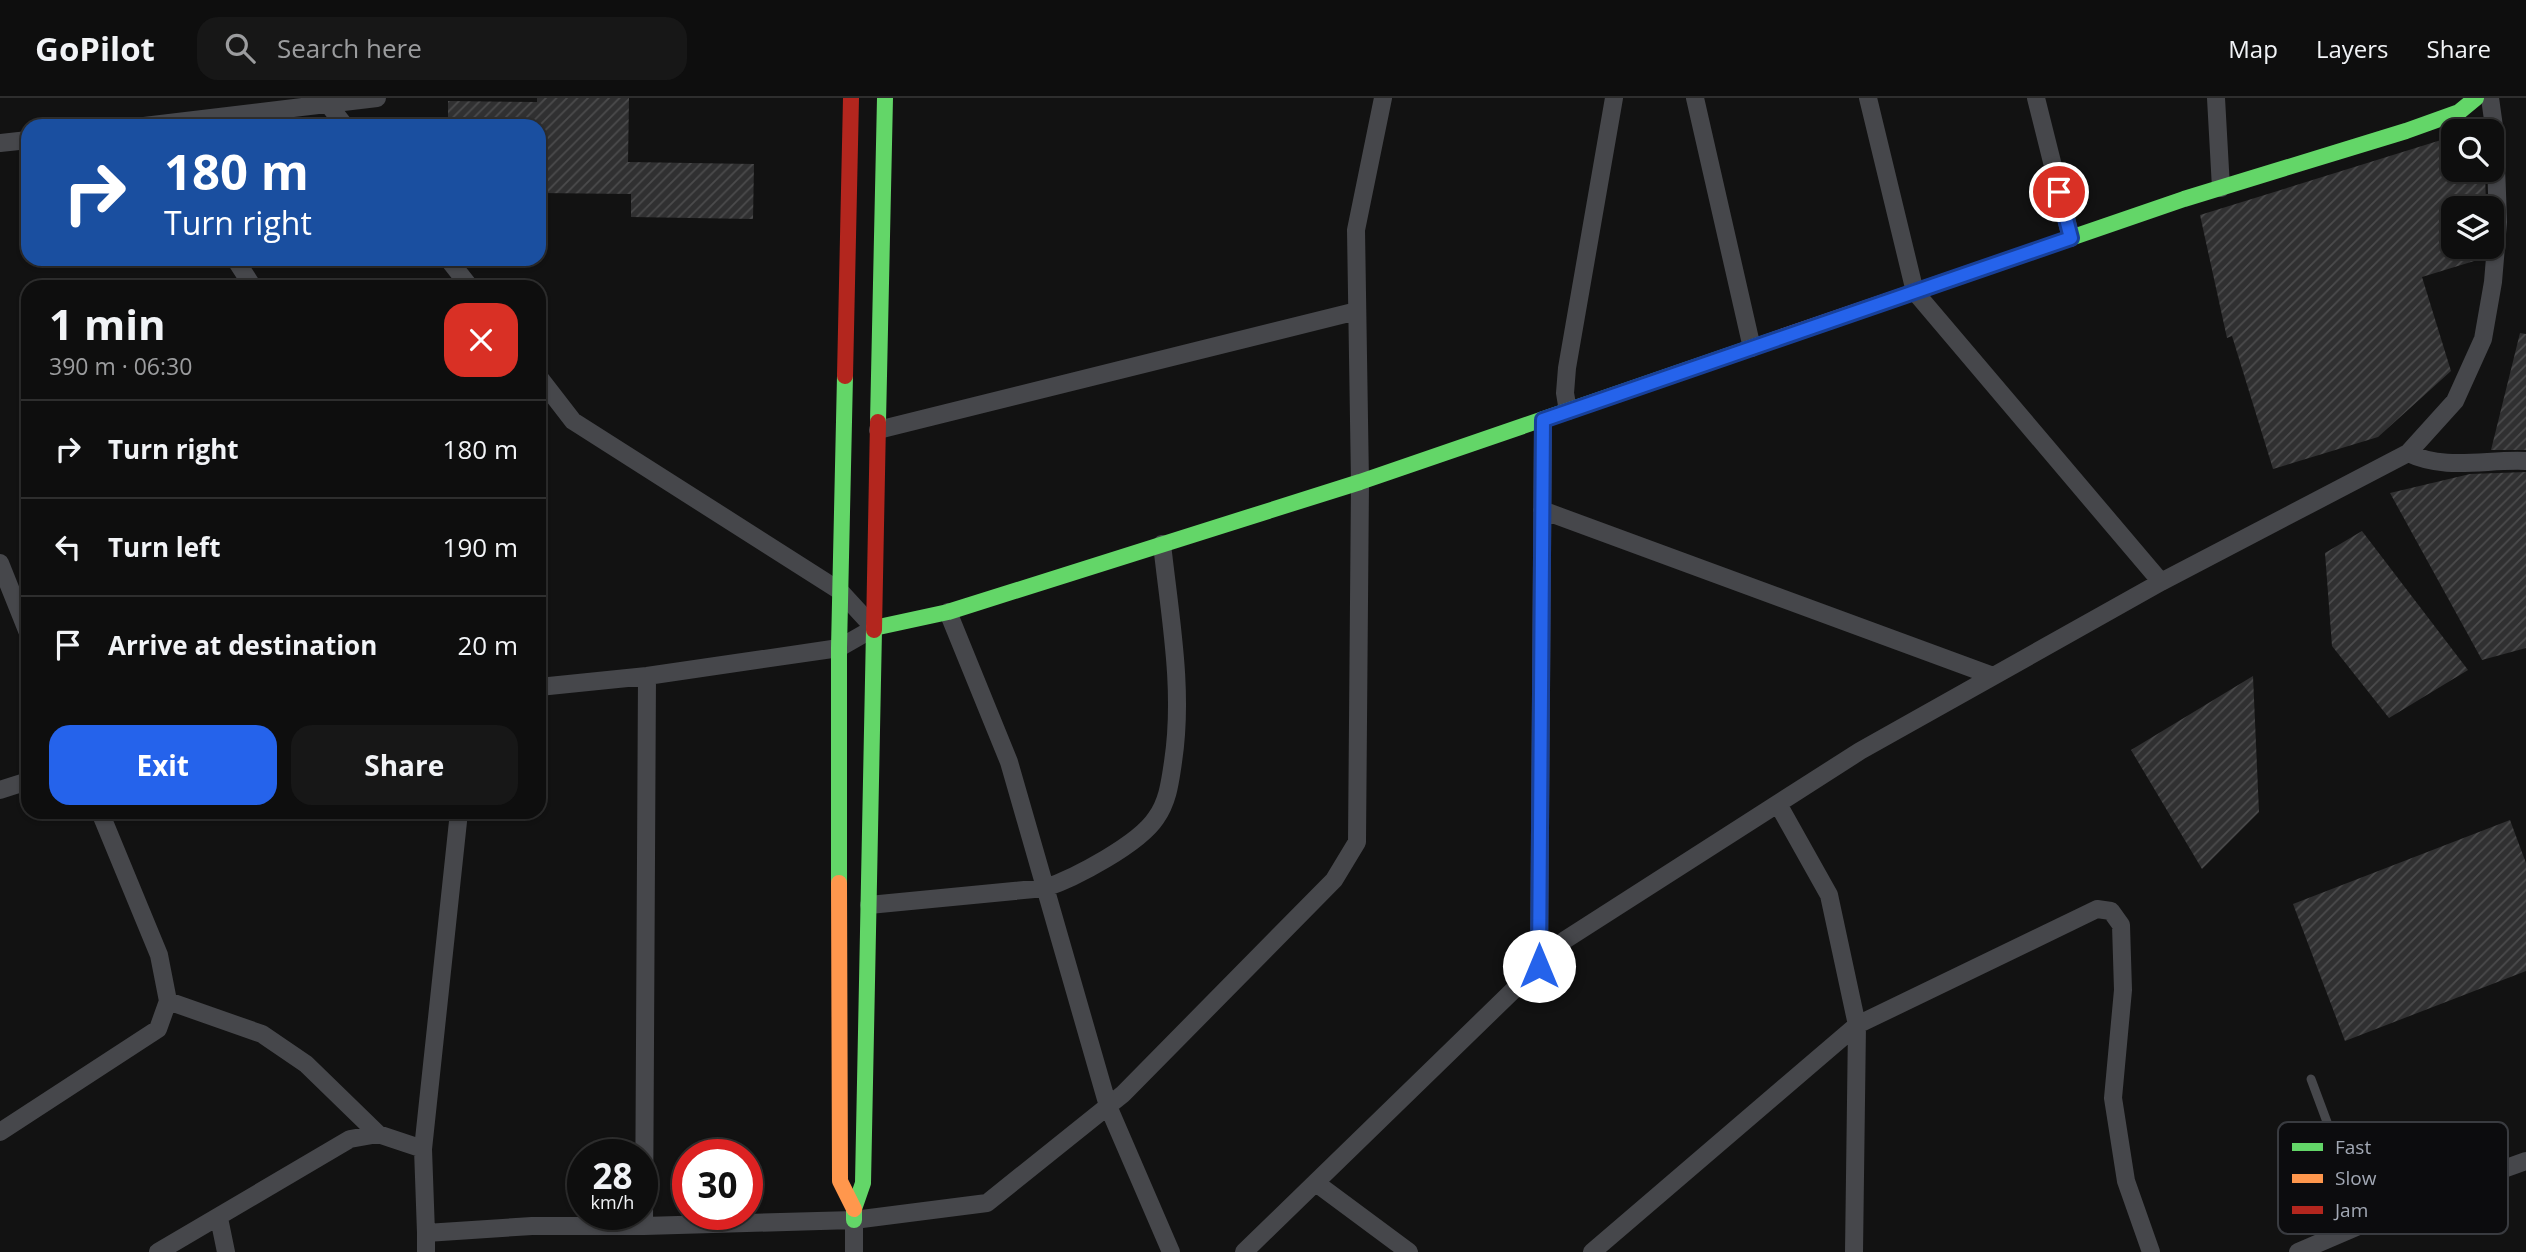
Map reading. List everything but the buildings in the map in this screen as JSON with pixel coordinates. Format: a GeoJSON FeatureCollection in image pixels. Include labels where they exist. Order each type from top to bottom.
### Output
{"type":"FeatureCollection","features":[{"type":"Feature","properties":{"kind":"street"},"geometry":{"type":"LineString","coordinates":[[186,119],[269,105],[328,104],[377,98]]}},
{"type":"Feature","properties":{"kind":"street"},"geometry":{"type":"LineString","coordinates":[[851,98],[839,648],[840,1181],[854,1214]]}},
{"type":"Feature","properties":{"kind":"street"},"geometry":{"type":"LineString","coordinates":[[854,1252],[854,1214],[863,1183],[886,98]]}},
{"type":"Feature","properties":{"kind":"street"},"geometry":{"type":"LineString","coordinates":[[658,1225],[987,1203],[1123,1094],[1334,880],[1357,842],[1360,482],[1356,230],[1383,98]]}},
{"type":"Feature","properties":{"kind":"street"},"geometry":{"type":"LineString","coordinates":[[1568,411],[1565,393],[1567,368],[1614,98]]}},
{"type":"Feature","properties":{"kind":"street"},"geometry":{"type":"LineString","coordinates":[[1695,98],[1752,348]]}},
{"type":"Feature","properties":{"kind":"street"},"geometry":{"type":"LineString","coordinates":[[1868,98],[1915,292],[2161,582]]}},
{"type":"Feature","properties":{"kind":"street"},"geometry":{"type":"LineString","coordinates":[[2036,98],[2071,238]]}},
{"type":"Feature","properties":{"kind":"street"},"geometry":{"type":"LineString","coordinates":[[2216,98],[2221,188]]}},
{"type":"Feature","properties":{"kind":"street"},"geometry":{"type":"LineString","coordinates":[[546,686],[647,676],[839,648],[874,628],[948,611],[1360,482],[2071,238],[2406,131],[2459,112],[2476,98]]}},
{"type":"Feature","properties":{"kind":"street"},"geometry":{"type":"LineString","coordinates":[[1244,1252],[1566,940],[1860,751],[2161,582],[2408,453],[2455,401],[2483,338],[2493,282],[2498,222],[2490,98]]}},
{"type":"Feature","properties":{"kind":"street"},"geometry":{"type":"LineString","coordinates":[[328,104],[340,119]]}},
{"type":"Feature","properties":{"kind":"street"},"geometry":{"type":"LineString","coordinates":[[0,143],[21,141]]}},
{"type":"Feature","properties":{"kind":"street"},"geometry":{"type":"LineString","coordinates":[[454,266],[464,280]]}},
{"type":"Feature","properties":{"kind":"street"},"geometry":{"type":"LineString","coordinates":[[878,430],[1357,311]]}},
{"type":"Feature","properties":{"kind":"street"},"geometry":{"type":"LineString","coordinates":[[546,386],[573,421],[840,591],[874,628]]}},
{"type":"Feature","properties":{"kind":"street"},"geometry":{"type":"LineString","coordinates":[[1539,966],[1543,420]]}},
{"type":"Feature","properties":{"kind":"street"},"geometry":{"type":"LineString","coordinates":[[2408,453],[2425,461],[2449,464],[2526,461]]}},
{"type":"Feature","properties":{"kind":"street"},"geometry":{"type":"LineString","coordinates":[[1542,510],[1993,676]]}},
{"type":"Feature","properties":{"kind":"street"},"geometry":{"type":"LineString","coordinates":[[869,905],[1045,888],[1069,880],[1139,837],[1155,819],[1167,797],[1178,730],[1178,693],[1162,544]]}},
{"type":"Feature","properties":{"kind":"street"},"geometry":{"type":"LineString","coordinates":[[0,563],[21,616]]}},
{"type":"Feature","properties":{"kind":"street"},"geometry":{"type":"LineString","coordinates":[[948,611],[1009,762],[1108,1107],[1171,1252]]}},
{"type":"Feature","properties":{"kind":"street"},"geometry":{"type":"LineString","coordinates":[[644,1139],[647,676]]}},
{"type":"Feature","properties":{"kind":"street"},"geometry":{"type":"LineString","coordinates":[[0,790],[21,783]]}},
{"type":"Feature","properties":{"kind":"street"},"geometry":{"type":"LineString","coordinates":[[1778,804],[1829,895],[1857,1025],[1854,1252]]}},
{"type":"Feature","properties":{"kind":"street"},"geometry":{"type":"LineString","coordinates":[[0,1132],[158,1029],[168,1001],[159,956],[103,819]]}},
{"type":"Feature","properties":{"kind":"street"},"geometry":{"type":"LineString","coordinates":[[426,1252],[423,1149],[458,819]]}},
{"type":"Feature","properties":{"kind":"street"},"geometry":{"type":"LineString","coordinates":[[1592,1252],[1857,1025],[2097,909],[2111,911],[2121,925],[2123,990],[2113,1098],[2126,1181],[2151,1252]]}},
{"type":"Feature","properties":{"kind":"street"},"geometry":{"type":"LineString","coordinates":[[168,1001],[262,1034],[306,1064],[378,1134],[423,1149]]}},
{"type":"Feature","properties":{"kind":"street"},"geometry":{"type":"LineString","coordinates":[[158,1252],[350,1139],[378,1134]]}},
{"type":"Feature","properties":{"kind":"street"},"geometry":{"type":"LineString","coordinates":[[2508,1167],[2526,1161]]}},
{"type":"Feature","properties":{"kind":"street"},"geometry":{"type":"LineString","coordinates":[[1316,1183],[1409,1252]]}},
{"type":"Feature","properties":{"kind":"street"},"geometry":{"type":"LineString","coordinates":[[219,1218],[226,1252]]}},
{"type":"Feature","properties":{"kind":"street"},"geometry":{"type":"LineString","coordinates":[[426,1233],[567,1226]]}},
{"type":"Feature","properties":{"kind":"street"},"geometry":{"type":"LineString","coordinates":[[2298,1252],[2341,1234]]}},
{"type":"Feature","properties":{"kind":"lane"},"geometry":{"type":"LineString","coordinates":[[2311,1079],[2327,1122]]}},
{"type":"Feature","properties":{"kind":"traffic: fast"},"geometry":{"type":"LineString","coordinates":[[878,422],[885,98]]}},
{"type":"Feature","properties":{"kind":"traffic: fast"},"geometry":{"type":"LineString","coordinates":[[1995,264],[2184,199],[2406,131],[2459,112],[2476,98]]}},
{"type":"Feature","properties":{"kind":"traffic: fast"},"geometry":{"type":"LineString","coordinates":[[874,628],[948,612],[1360,482],[1776,339]]}},
{"type":"Feature","properties":{"kind":"traffic: fast"},"geometry":{"type":"LineString","coordinates":[[839,883],[839,648],[845,376]]}},
{"type":"Feature","properties":{"kind":"traffic: fast"},"geometry":{"type":"LineString","coordinates":[[854,1220],[854,1209],[863,1183],[874,630]]}},
{"type":"Feature","properties":{"kind":"traffic: slow"},"geometry":{"type":"LineString","coordinates":[[1776,339],[1995,264]]}},
{"type":"Feature","properties":{"kind":"traffic: slow"},"geometry":{"type":"LineString","coordinates":[[839,883],[840,1181],[854,1209]]}},
{"type":"Feature","properties":{"kind":"traffic: jam"},"geometry":{"type":"LineString","coordinates":[[845,376],[851,98]]}},
{"type":"Feature","properties":{"kind":"traffic: jam"},"geometry":{"type":"LineString","coordinates":[[874,630],[878,422]]}},
{"type":"Feature","properties":{"kind":"route"},"geometry":{"type":"LineString","coordinates":[[1539,966],[1543,420],[2071,238],[2059,192]]}}]}
